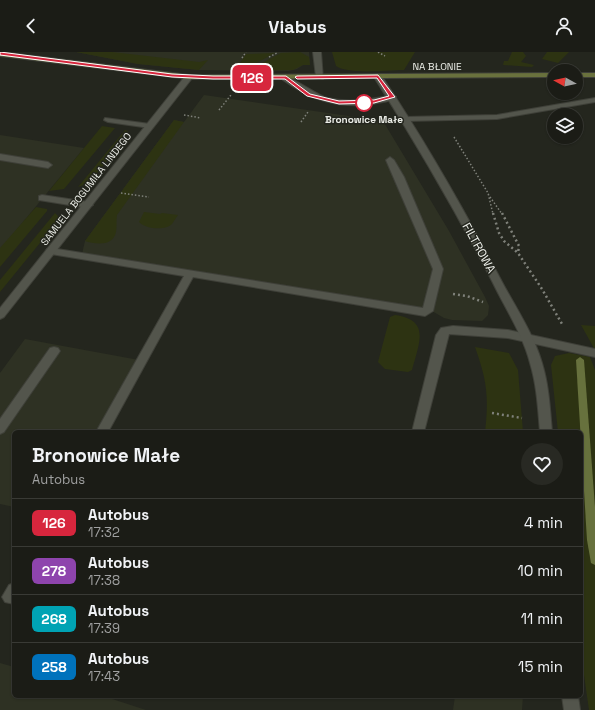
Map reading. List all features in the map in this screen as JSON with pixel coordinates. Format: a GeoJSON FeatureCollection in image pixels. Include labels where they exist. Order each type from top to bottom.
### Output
{"type":"FeatureCollection","features":[{"type":"Feature","properties":{"kind":"street"},"geometry":{"type":"LineString","coordinates":[[317,52],[320,77]]}},
{"type":"Feature","properties":{"kind":"street","name":"NA BŁONIE"},"geometry":{"type":"LineString","coordinates":[[0,54],[128,71],[189,77],[286,78],[547,75]]}},
{"type":"Feature","properties":{"kind":"street"},"geometry":{"type":"LineString","coordinates":[[583,75],[595,75]]}},
{"type":"Feature","properties":{"kind":"street","name":"SAMUELA BOGUMIŁA LINDEGO"},"geometry":{"type":"LineString","coordinates":[[0,314],[189,77]]}},
{"type":"Feature","properties":{"kind":"street","name":"FILTROWA"},"geometry":{"type":"LineString","coordinates":[[378,77],[392,97],[480,249],[526,337],[536,362],[542,388],[546,430]]}},
{"type":"Feature","properties":{"kind":"street"},"geometry":{"type":"LineString","coordinates":[[286,78],[309,95],[339,103],[374,102],[392,97]]}},
{"type":"Feature","properties":{"kind":"street"},"geometry":{"type":"LineString","coordinates":[[405,119],[497,117],[595,100]]}},
{"type":"Feature","properties":{"kind":"street"},"geometry":{"type":"LineString","coordinates":[[108,120],[150,126]]}},
{"type":"Feature","properties":{"kind":"street"},"geometry":{"type":"LineString","coordinates":[[0,157],[48,165]]}},
{"type":"Feature","properties":{"kind":"street"},"geometry":{"type":"LineString","coordinates":[[51,251],[420,313],[425,312],[429,309],[438,269],[399,177],[390,160]]}},
{"type":"Feature","properties":{"kind":"street"},"geometry":{"type":"LineString","coordinates":[[42,198],[88,205]]}},
{"type":"Feature","properties":{"kind":"street"},"geometry":{"type":"LineString","coordinates":[[103,430],[190,274]]}},
{"type":"Feature","properties":{"kind":"street"},"geometry":{"type":"LineString","coordinates":[[418,430],[442,335],[445,331],[453,330],[508,334],[595,354]]}},
{"type":"Feature","properties":{"kind":"street"},"geometry":{"type":"LineString","coordinates":[[0,429],[54,351]]}},
{"type":"Feature","properties":{"kind":"street"},"geometry":{"type":"LineString","coordinates":[[570,698],[572,710]]}},
{"type":"Feature","properties":{"kind":"path"},"geometry":{"type":"LineString","coordinates":[[301,122],[311,107]]}},
{"type":"Feature","properties":{"kind":"path"},"geometry":{"type":"LineString","coordinates":[[181,115],[201,118]]}},
{"type":"Feature","properties":{"kind":"path"},"geometry":{"type":"LineString","coordinates":[[452,134],[500,210],[519,246],[518,253]]}},
{"type":"Feature","properties":{"kind":"path"},"geometry":{"type":"LineString","coordinates":[[488,193],[494,223],[499,233],[504,241],[518,253],[550,303]]}},
{"type":"Feature","properties":{"kind":"path"},"geometry":{"type":"LineString","coordinates":[[131,195],[149,197]]}},
{"type":"Feature","properties":{"kind":"path"},"geometry":{"type":"LineString","coordinates":[[433,291],[467,296],[489,304]]}},
{"type":"Feature","properties":{"kind":"path"},"geometry":{"type":"LineString","coordinates":[[492,413],[528,420]]}},
{"type":"Feature","properties":{"kind":"shaded area"},"geometry":{"type":"Polygon","coordinates":[[[76,52],[309,52],[310,65],[303,65],[297,69],[289,71],[199,70],[138,64],[76,52]]]}},
{"type":"Feature","properties":{"kind":"shaded area"},"geometry":{"type":"Polygon","coordinates":[[[204,95],[383,121],[449,231],[485,297],[489,306],[488,315],[482,321],[452,320],[444,318],[432,311],[82,254],[85,241],[174,120],[184,122],[204,95]]]}},
{"type":"Feature","properties":{"kind":"shaded area"},"geometry":{"type":"Polygon","coordinates":[[[0,135],[84,148],[0,250],[0,135]]]}},
{"type":"Feature","properties":{"kind":"shaded area"},"geometry":{"type":"Polygon","coordinates":[[[25,339],[139,360],[98,430],[12,430],[12,507],[0,504],[0,373],[25,339]]]}},
{"type":"Feature","properties":{"kind":"shaded area"},"geometry":{"type":"Polygon","coordinates":[[[0,663],[12,666],[12,698],[109,698],[146,710],[0,710],[0,663]]]}},
{"type":"Feature","properties":{"kind":"shaded area"},"geometry":{"type":"Polygon","coordinates":[[[455,698],[523,698],[522,710],[453,710],[455,698]]]}},
{"type":"Feature","properties":{"kind":"green space"},"geometry":{"type":"Polygon","coordinates":[[[76,52],[112,52],[199,62],[208,60],[199,70],[138,64],[76,52]]]}},
{"type":"Feature","properties":{"kind":"green space"},"geometry":{"type":"Polygon","coordinates":[[[300,52],[309,57],[310,65],[303,65],[293,70],[247,71],[281,53],[300,52]]]}},
{"type":"Feature","properties":{"kind":"green space"},"geometry":{"type":"Polygon","coordinates":[[[332,52],[415,52],[404,70],[359,71],[342,69],[336,66],[332,52]]]}},
{"type":"Feature","properties":{"kind":"green space"},"geometry":{"type":"Polygon","coordinates":[[[512,52],[523,52],[526,56],[521,62],[534,65],[532,67],[503,65],[504,61],[508,61],[512,52]]]}},
{"type":"Feature","properties":{"kind":"green space"},"geometry":{"type":"Polygon","coordinates":[[[547,52],[569,52],[558,63],[542,59],[547,52]]]}},
{"type":"Feature","properties":{"kind":"green space"},"geometry":{"type":"Polygon","coordinates":[[[275,53],[249,67],[238,66],[246,54],[275,53]]]}},
{"type":"Feature","properties":{"kind":"green space"},"geometry":{"type":"Polygon","coordinates":[[[174,120],[184,122],[117,215],[114,237],[108,242],[103,243],[85,241],[174,120]]]}},
{"type":"Feature","properties":{"kind":"green space"},"geometry":{"type":"Polygon","coordinates":[[[102,126],[115,128],[64,189],[49,191],[102,126]]]}},
{"type":"Feature","properties":{"kind":"green space"},"geometry":{"type":"Polygon","coordinates":[[[125,130],[128,131],[128,135],[89,183],[78,187],[125,130]]]}},
{"type":"Feature","properties":{"kind":"green space"},"geometry":{"type":"Polygon","coordinates":[[[36,207],[47,209],[47,211],[0,267],[0,248],[36,207]]]}},
{"type":"Feature","properties":{"kind":"green space"},"geometry":{"type":"Polygon","coordinates":[[[144,212],[178,215],[172,224],[165,228],[151,228],[139,222],[144,212]]]}},
{"type":"Feature","properties":{"kind":"green space"},"geometry":{"type":"Polygon","coordinates":[[[55,213],[58,216],[57,222],[0,292],[0,280],[55,213]]]}},
{"type":"Feature","properties":{"kind":"green space"},"geometry":{"type":"Polygon","coordinates":[[[395,315],[414,322],[418,327],[420,334],[412,370],[408,372],[385,369],[378,362],[390,317],[395,315]]]}},
{"type":"Feature","properties":{"kind":"green space"},"geometry":{"type":"Polygon","coordinates":[[[581,325],[595,326],[595,350],[581,325]]]}},
{"type":"Feature","properties":{"kind":"green space"},"geometry":{"type":"Polygon","coordinates":[[[475,347],[509,353],[518,370],[523,430],[485,430],[487,398],[482,370],[475,347]]]}},
{"type":"Feature","properties":{"kind":"green space"},"geometry":{"type":"Polygon","coordinates":[[[569,353],[590,357],[595,370],[595,710],[589,710],[583,668],[583,430],[558,430],[551,365],[555,356],[569,353]]]}},
{"type":"Feature","properties":{"kind":"waterway"},"geometry":{"type":"LineString","coordinates":[[580,360],[592,540],[595,560]]}},
{"type":"Feature","properties":{"kind":"bus line","name":"126"},"geometry":{"type":"LineString","coordinates":[[0,54],[172,76],[213,78],[286,78],[309,95],[339,103],[374,102],[392,97],[378,77],[297,77]]}},
{"type":"Feature","properties":{"kind":"place","name":"Bronowice Małe"},"geometry":{"type":"Point","coordinates":[364,103]}}]}
